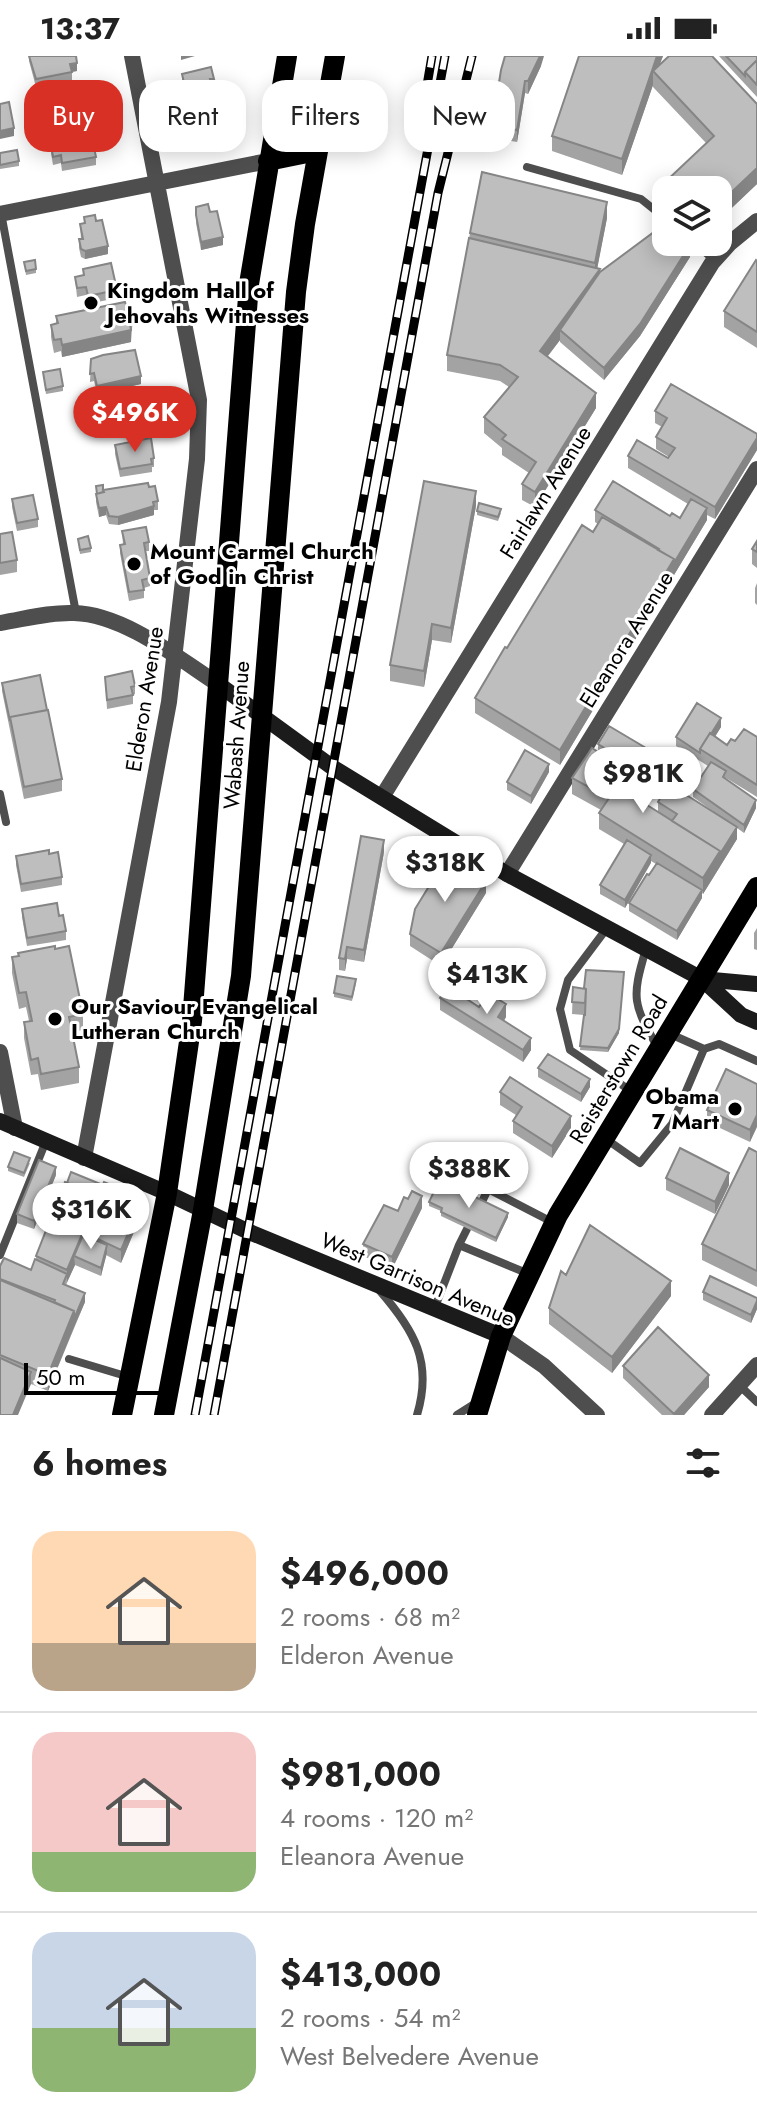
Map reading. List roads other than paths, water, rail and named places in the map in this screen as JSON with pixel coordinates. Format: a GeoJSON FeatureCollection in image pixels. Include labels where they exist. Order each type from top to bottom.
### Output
{"type":"FeatureCollection","features":[{"type":"Feature","properties":{"kind":"main road","name":"Wabash Avenue"},"geometry":{"type":"LineString","coordinates":[[122,1415],[167,1193],[197,970],[249,284],[287,56]]}},
{"type":"Feature","properties":{"kind":"main road","name":"Wabash Avenue"},"geometry":{"type":"LineString","coordinates":[[330,80],[335,56]]}},
{"type":"Feature","properties":{"kind":"main road"},"geometry":{"type":"LineString","coordinates":[[268,161],[312,152]]}},
{"type":"Feature","properties":{"kind":"main road","name":"Wabash Avenue"},"geometry":{"type":"LineString","coordinates":[[164,1415],[203,1210],[241,976],[296,292],[317,152]]}},
{"type":"Feature","properties":{"kind":"main road"},"geometry":{"type":"LineString","coordinates":[[218,684],[320,759],[507,874],[702,979],[741,1015],[757,1022]]}},
{"type":"Feature","properties":{"kind":"main road","name":"Reisterstown Road"},"geometry":{"type":"LineString","coordinates":[[478,1408],[501,1336],[554,1223],[757,887]]}},
{"type":"Feature","properties":{"kind":"main road"},"geometry":{"type":"LineString","coordinates":[[702,979],[757,984]]}},
{"type":"Feature","properties":{"kind":"main road","name":"West Garrison Avenue"},"geometry":{"type":"LineString","coordinates":[[8,1125],[247,1231],[501,1336]]}},
{"type":"Feature","properties":{"kind":"street","name":"Elderon Avenue"},"geometry":{"type":"LineString","coordinates":[[84,1158],[169,702],[197,459],[199,400],[132,56]]}},
{"type":"Feature","properties":{"kind":"street"},"geometry":{"type":"LineString","coordinates":[[0,212],[268,161]]}},
{"type":"Feature","properties":{"kind":"street","name":"Fairlawn Avenue"},"geometry":{"type":"LineString","coordinates":[[382,797],[715,261],[730,243],[757,221]]}},
{"type":"Feature","properties":{"kind":"street","name":"Eleanora Avenue"},"geometry":{"type":"LineString","coordinates":[[507,874],[757,469]]}},
{"type":"Feature","properties":{"kind":"street"},"geometry":{"type":"LineString","coordinates":[[0,623],[52,613],[96,615],[119,623],[218,684]]}},
{"type":"Feature","properties":{"kind":"street"},"geometry":{"type":"LineString","coordinates":[[0,1052],[8,1125]]}},
{"type":"Feature","properties":{"kind":"street","name":"West Garrison Avenue"},"geometry":{"type":"LineString","coordinates":[[501,1336],[544,1366],[597,1415]]}},
{"type":"Feature","properties":{"kind":"street"},"geometry":{"type":"LineString","coordinates":[[712,1415],[757,1365]]}},
{"type":"Feature","properties":{"kind":"lane"},"geometry":{"type":"LineString","coordinates":[[527,167],[641,199],[652,208]]}},
{"type":"Feature","properties":{"kind":"lane"},"geometry":{"type":"LineString","coordinates":[[0,212],[76,613]]}},
{"type":"Feature","properties":{"kind":"lane"},"geometry":{"type":"LineString","coordinates":[[709,256],[715,261]]}},
{"type":"Feature","properties":{"kind":"lane"},"geometry":{"type":"LineString","coordinates":[[0,794],[6,822]]}},
{"type":"Feature","properties":{"kind":"lane"},"geometry":{"type":"LineString","coordinates":[[607,928],[568,980],[560,1009],[570,1050],[633,1092]]}},
{"type":"Feature","properties":{"kind":"lane"},"geometry":{"type":"LineString","coordinates":[[646,948],[635,990],[637,1011],[663,1041],[704,1049],[719,1044],[757,1061]]}},
{"type":"Feature","properties":{"kind":"lane"},"geometry":{"type":"LineString","coordinates":[[566,987],[580,988]]}},
{"type":"Feature","properties":{"kind":"lane"},"geometry":{"type":"LineString","coordinates":[[621,990],[635,990]]}},
{"type":"Feature","properties":{"kind":"lane"},"geometry":{"type":"LineString","coordinates":[[605,1138],[640,1163],[672,1124],[704,1049]]}},
{"type":"Feature","properties":{"kind":"lane"},"geometry":{"type":"LineString","coordinates":[[0,1255],[46,1141]]}},
{"type":"Feature","properties":{"kind":"lane"},"geometry":{"type":"LineString","coordinates":[[481,1204],[488,1189],[554,1223]]}},
{"type":"Feature","properties":{"kind":"lane"},"geometry":{"type":"LineString","coordinates":[[435,1307],[467,1229]]}},
{"type":"Feature","properties":{"kind":"lane"},"geometry":{"type":"LineString","coordinates":[[459,1245],[529,1274]]}},
{"type":"Feature","properties":{"kind":"lane"},"geometry":{"type":"LineString","coordinates":[[371,1281],[403,1317],[414,1336],[421,1358],[423,1384],[417,1415]]}},
{"type":"Feature","properties":{"kind":"lane"},"geometry":{"type":"LineString","coordinates":[[69,1359],[130,1377]]}},
{"type":"Feature","properties":{"kind":"lane"},"geometry":{"type":"LineString","coordinates":[[739,1385],[757,1402]]}},
{"type":"Feature","properties":{"kind":"lane"},"geometry":{"type":"LineString","coordinates":[[457,1415],[478,1408]]}},
{"type":"Feature","properties":{"kind":"railway"},"geometry":{"type":"LineString","coordinates":[[428,80],[432,56]]}},
{"type":"Feature","properties":{"kind":"railway"},"geometry":{"type":"LineString","coordinates":[[195,1415],[445,56]]}},
{"type":"Feature","properties":{"kind":"railway"},"geometry":{"type":"LineString","coordinates":[[214,1415],[438,193],[472,56]]}},
{"type":"Feature","properties":{"kind":"place","name":"Kingdom Hall of Jehovahs Witnesses"},"geometry":{"type":"Point","coordinates":[91,303]}},
{"type":"Feature","properties":{"kind":"place","name":"Mount Carmel Church of God in Christ"},"geometry":{"type":"Point","coordinates":[134,564]}},
{"type":"Feature","properties":{"kind":"place","name":"Our Saviour Evangelical Lutheran Church"},"geometry":{"type":"Point","coordinates":[55,1019]}},
{"type":"Feature","properties":{"kind":"place","name":"Obama 7 Mart"},"geometry":{"type":"Point","coordinates":[735,1109]}}]}
